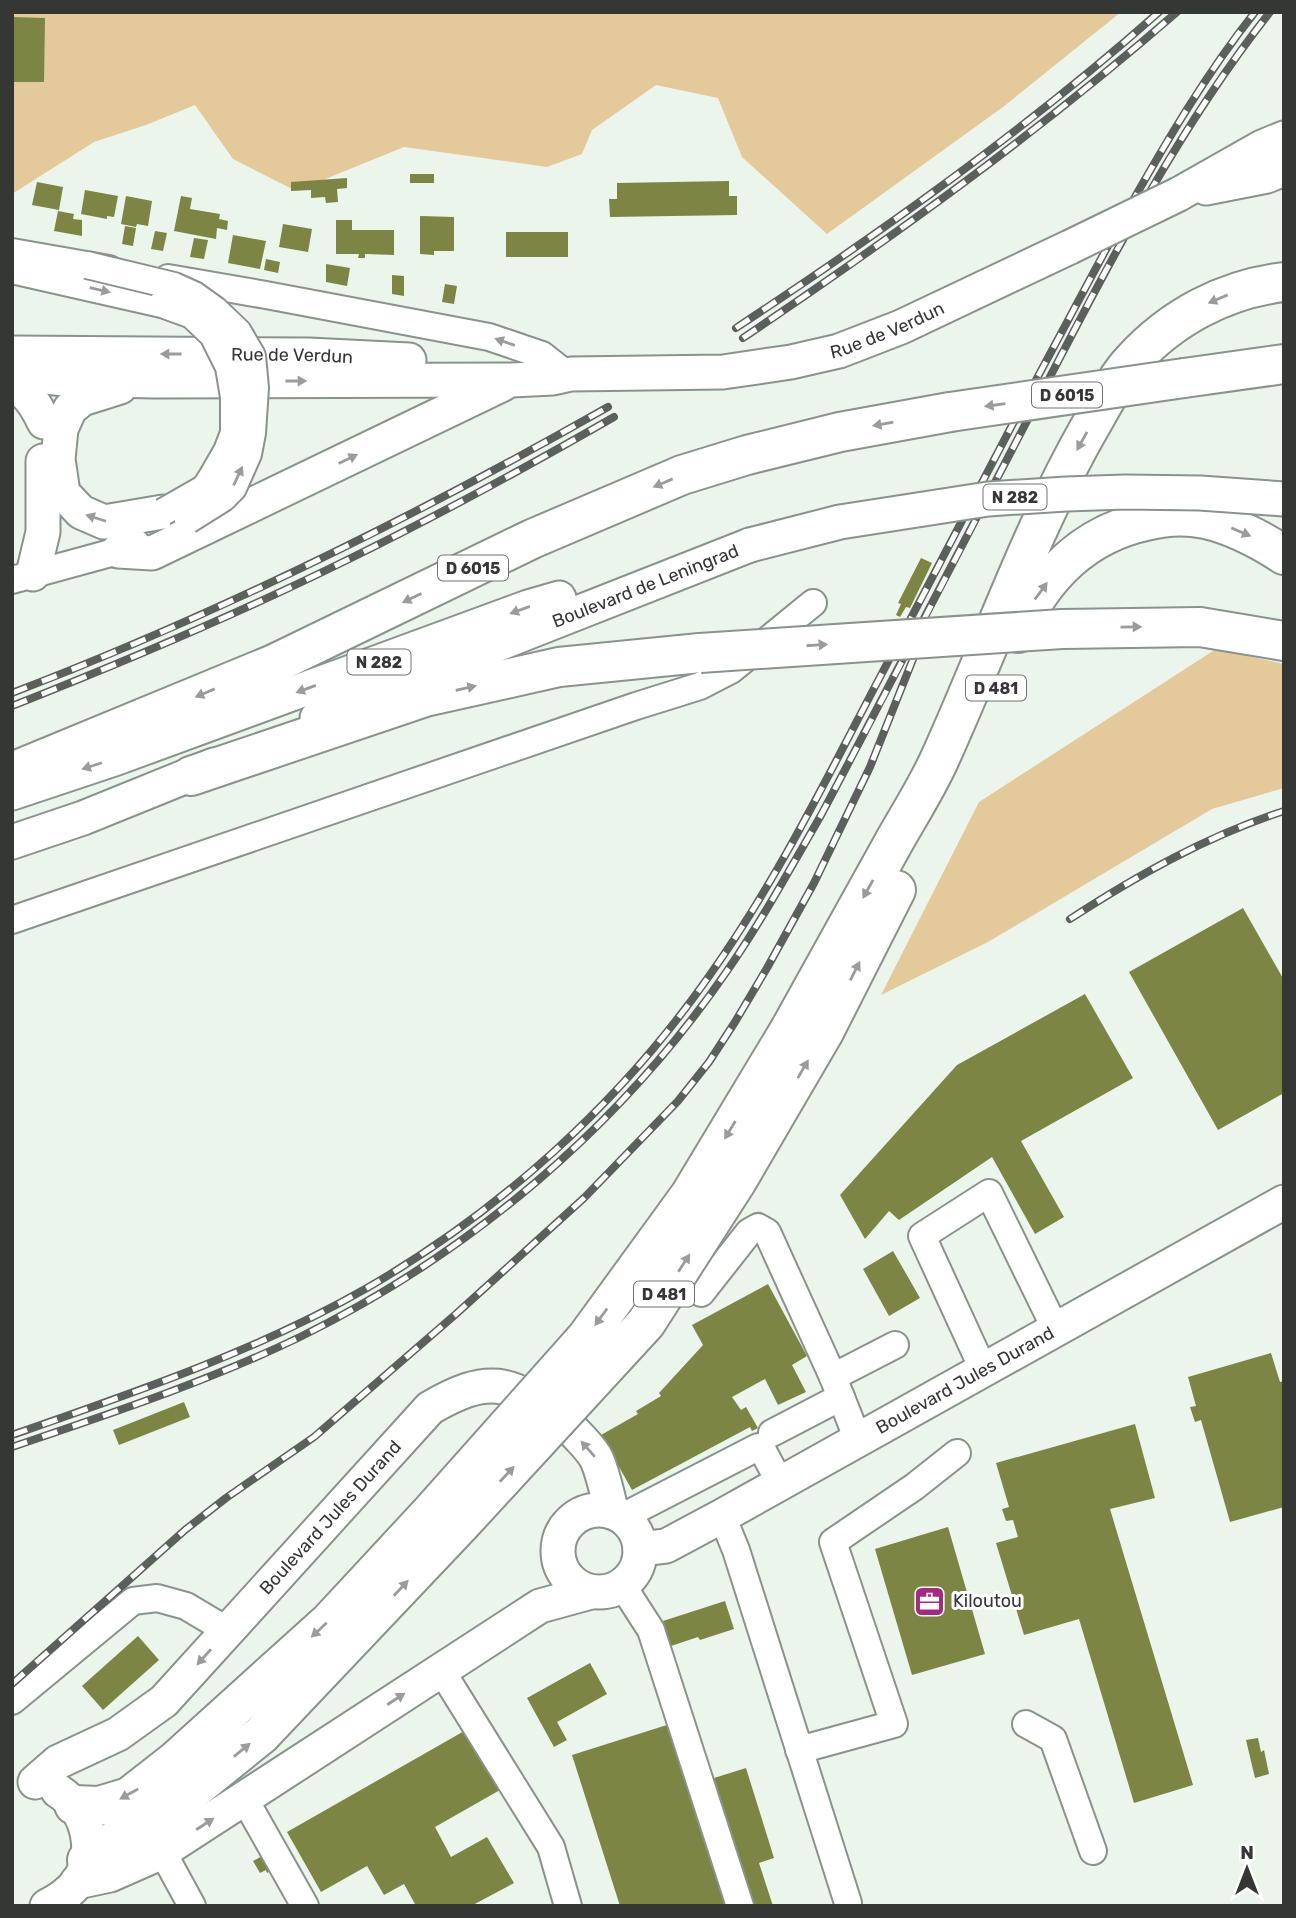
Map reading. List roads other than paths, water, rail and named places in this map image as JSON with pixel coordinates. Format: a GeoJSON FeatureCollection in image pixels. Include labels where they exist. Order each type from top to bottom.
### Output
{"type":"FeatureCollection","features":[{"type":"Feature","properties":{"kind":"highway","name":"D 481"},"geometry":{"type":"LineString","coordinates":[[807,1031],[940,759],[1069,464],[1105,400],[1130,362],[1159,335],[1191,312],[1239,291],[1284,282]]}},
{"type":"Feature","properties":{"kind":"highway","name":"D 6015"},"geometry":{"type":"LineString","coordinates":[[12,772],[274,664],[532,539],[682,475],[747,455],[840,432],[950,412],[1284,364]]}},
{"type":"Feature","properties":{"kind":"highway","name":"D 481"},"geometry":{"type":"LineString","coordinates":[[82,1871],[112,1842],[168,1810],[261,1735],[447,1517],[586,1338],[807,1031],[993,696],[1026,613],[1062,566],[1112,530],[1168,517],[1206,519],[1250,536],[1284,555]]}},
{"type":"Feature","properties":{"kind":"highway"},"geometry":{"type":"LineString","coordinates":[[191,776],[425,697],[559,667],[700,653],[1062,629],[1200,627],[1284,641]]}},
{"type":"Feature","properties":{"kind":"highway","name":"D 481"},"geometry":{"type":"LineString","coordinates":[[74,1805],[99,1806],[129,1797],[175,1761],[447,1517]]}},
{"type":"Feature","properties":{"kind":"main road","name":"Rue de Verdun"},"geometry":{"type":"LineString","coordinates":[[12,353],[371,357],[533,366],[568,373],[723,372],[791,362],[839,351],[901,327],[1180,194],[1262,147],[1284,138]]}},
{"type":"Feature","properties":{"kind":"main road","name":"Rue de Verdun"},"geometry":{"type":"LineString","coordinates":[[1180,194],[1278,176]]}},
{"type":"Feature","properties":{"kind":"main road"},"geometry":{"type":"LineString","coordinates":[[23,577],[43,532],[44,422],[50,397],[54,388],[74,368],[114,354]]}},
{"type":"Feature","properties":{"kind":"main road","name":"Rue de Verdun"},"geometry":{"type":"LineString","coordinates":[[12,373],[64,379],[155,381],[512,380],[553,377],[568,373]]}},
{"type":"Feature","properties":{"kind":"main road"},"geometry":{"type":"LineString","coordinates":[[118,551],[152,553],[512,380]]}},
{"type":"Feature","properties":{"kind":"main road"},"geometry":{"type":"LineString","coordinates":[[155,381],[115,388],[82,399],[70,409],[61,429],[58,459],[63,494],[80,512],[104,522],[176,516]]}},
{"type":"Feature","properties":{"kind":"main road"},"geometry":{"type":"LineString","coordinates":[[12,385],[17,386],[29,398],[44,422]]}},
{"type":"Feature","properties":{"kind":"main road","name":"N 282"},"geometry":{"type":"LineString","coordinates":[[750,545],[840,522],[988,499],[1125,492],[1284,499]]}},
{"type":"Feature","properties":{"kind":"main road","name":"Boulevard de Leningrad"},"geometry":{"type":"LineString","coordinates":[[12,842],[191,776],[361,698],[750,545]]}},
{"type":"Feature","properties":{"kind":"main road","name":"Boulevard de Leningrad"},"geometry":{"type":"LineString","coordinates":[[12,793],[117,758],[528,607],[750,545]]}},
{"type":"Feature","properties":{"kind":"main road","name":"Boulevard Jules Durand"},"geometry":{"type":"LineString","coordinates":[[640,1549],[666,1546],[722,1516],[1284,1202]]}},
{"type":"Feature","properties":{"kind":"main road","name":"Boulevard Jules Durand"},"geometry":{"type":"LineString","coordinates":[[24,1782],[58,1762],[118,1734],[164,1701],[430,1408],[452,1395],[488,1385],[504,1387],[529,1396],[567,1424],[596,1458],[617,1515]]}},
{"type":"Feature","properties":{"kind":"main road"},"geometry":{"type":"LineString","coordinates":[[82,1871],[110,1875],[160,1853],[540,1606],[607,1589],[630,1578],[640,1559],[638,1536],[631,1526],[617,1515],[598,1510],[585,1512],[573,1519],[564,1529],[559,1541],[561,1567],[568,1578],[579,1587],[607,1589]]}},
{"type":"Feature","properties":{"kind":"main road"},"geometry":{"type":"LineString","coordinates":[[24,1782],[50,1786],[63,1794],[82,1817],[87,1831],[89,1846],[82,1871],[63,1897],[47,1906]]}},
{"type":"Feature","properties":{"kind":"street"},"geometry":{"type":"LineString","coordinates":[[20,260],[88,265],[267,295],[489,337],[542,355],[568,373]]}},
{"type":"Feature","properties":{"kind":"street"},"geometry":{"type":"LineString","coordinates":[[20,260],[192,315],[213,335],[229,367],[234,397],[234,433],[205,488],[176,516]]}},
{"type":"Feature","properties":{"kind":"street"},"geometry":{"type":"LineString","coordinates":[[23,577],[118,551],[176,516],[223,498],[233,488],[248,454],[256,388],[252,356],[239,332],[194,295],[174,286],[88,265]]}},
{"type":"Feature","properties":{"kind":"street"},"geometry":{"type":"LineString","coordinates":[[12,920],[700,686],[731,670],[813,603]]}},
{"type":"Feature","properties":{"kind":"street"},"geometry":{"type":"LineString","coordinates":[[983,1369],[922,1237],[989,1193],[1056,1330]]}},
{"type":"Feature","properties":{"kind":"street"},"geometry":{"type":"LineString","coordinates":[[701,1293],[749,1232],[758,1227],[767,1231],[858,1440]]}},
{"type":"Feature","properties":{"kind":"street"},"geometry":{"type":"LineString","coordinates":[[772,1433],[895,1345]]}},
{"type":"Feature","properties":{"kind":"street"},"geometry":{"type":"LineString","coordinates":[[617,1515],[758,1447],[762,1449],[779,1483]]}},
{"type":"Feature","properties":{"kind":"street"},"geometry":{"type":"LineString","coordinates":[[799,1750],[894,1724],[834,1542],[914,1487],[957,1453]]}},
{"type":"Feature","properties":{"kind":"street"},"geometry":{"type":"LineString","coordinates":[[722,1516],[736,1550],[848,1903]]}},
{"type":"Feature","properties":{"kind":"street"},"geometry":{"type":"LineString","coordinates":[[607,1589],[651,1630],[740,1906]]}},
{"type":"Feature","properties":{"kind":"street"},"geometry":{"type":"LineString","coordinates":[[12,1701],[133,1601],[158,1598],[186,1606],[228,1631]]}},
{"type":"Feature","properties":{"kind":"street"},"geometry":{"type":"LineString","coordinates":[[441,1670],[551,1847],[568,1906]]}},
{"type":"Feature","properties":{"kind":"street"},"geometry":{"type":"LineString","coordinates":[[1026,1724],[1053,1738],[1093,1851]]}},
{"type":"Feature","properties":{"kind":"street"},"geometry":{"type":"LineString","coordinates":[[244,1798],[305,1906]]}},
{"type":"Feature","properties":{"kind":"street"},"geometry":{"type":"LineString","coordinates":[[160,1853],[168,1862],[192,1906]]}},
{"type":"Feature","properties":{"kind":"railway"},"geometry":{"type":"LineString","coordinates":[[736,328],[953,178],[1058,97],[1159,12]]}},
{"type":"Feature","properties":{"kind":"railway"},"geometry":{"type":"LineString","coordinates":[[743,338],[965,182],[1072,99],[1177,12]]}},
{"type":"Feature","properties":{"kind":"railway"},"geometry":{"type":"LineString","coordinates":[[12,1435],[237,1352],[367,1288],[416,1258],[510,1190],[554,1152],[635,1070],[707,979],[773,877],[1127,211],[1187,109],[1255,12]]}},
{"type":"Feature","properties":{"kind":"railway"},"geometry":{"type":"LineString","coordinates":[[12,1447],[229,1369],[300,1337],[363,1304],[481,1226],[589,1134],[639,1083],[685,1028],[727,971],[775,895],[820,817],[1065,348],[1146,199],[1204,103],[1270,12]]}},
{"type":"Feature","properties":{"kind":"railway"},"geometry":{"type":"LineString","coordinates":[[12,693],[241,597],[390,525],[608,407]]}},
{"type":"Feature","properties":{"kind":"railway"},"geometry":{"type":"LineString","coordinates":[[12,706],[179,637],[302,582],[446,510],[614,417]]}},
{"type":"Feature","properties":{"kind":"railway"},"geometry":{"type":"LineString","coordinates":[[12,1684],[185,1530],[314,1437],[456,1314],[584,1198],[678,1101],[709,1062],[735,1022],[814,883],[870,767],[917,649]]}},
{"type":"Feature","properties":{"kind":"railway"},"geometry":{"type":"LineString","coordinates":[[1070,919],[1174,858],[1228,832],[1284,811]]}},
{"type":"Feature","properties":{"kind":"place","name":"Kiloutou"},"geometry":{"type":"Point","coordinates":[930,1601]}}]}
